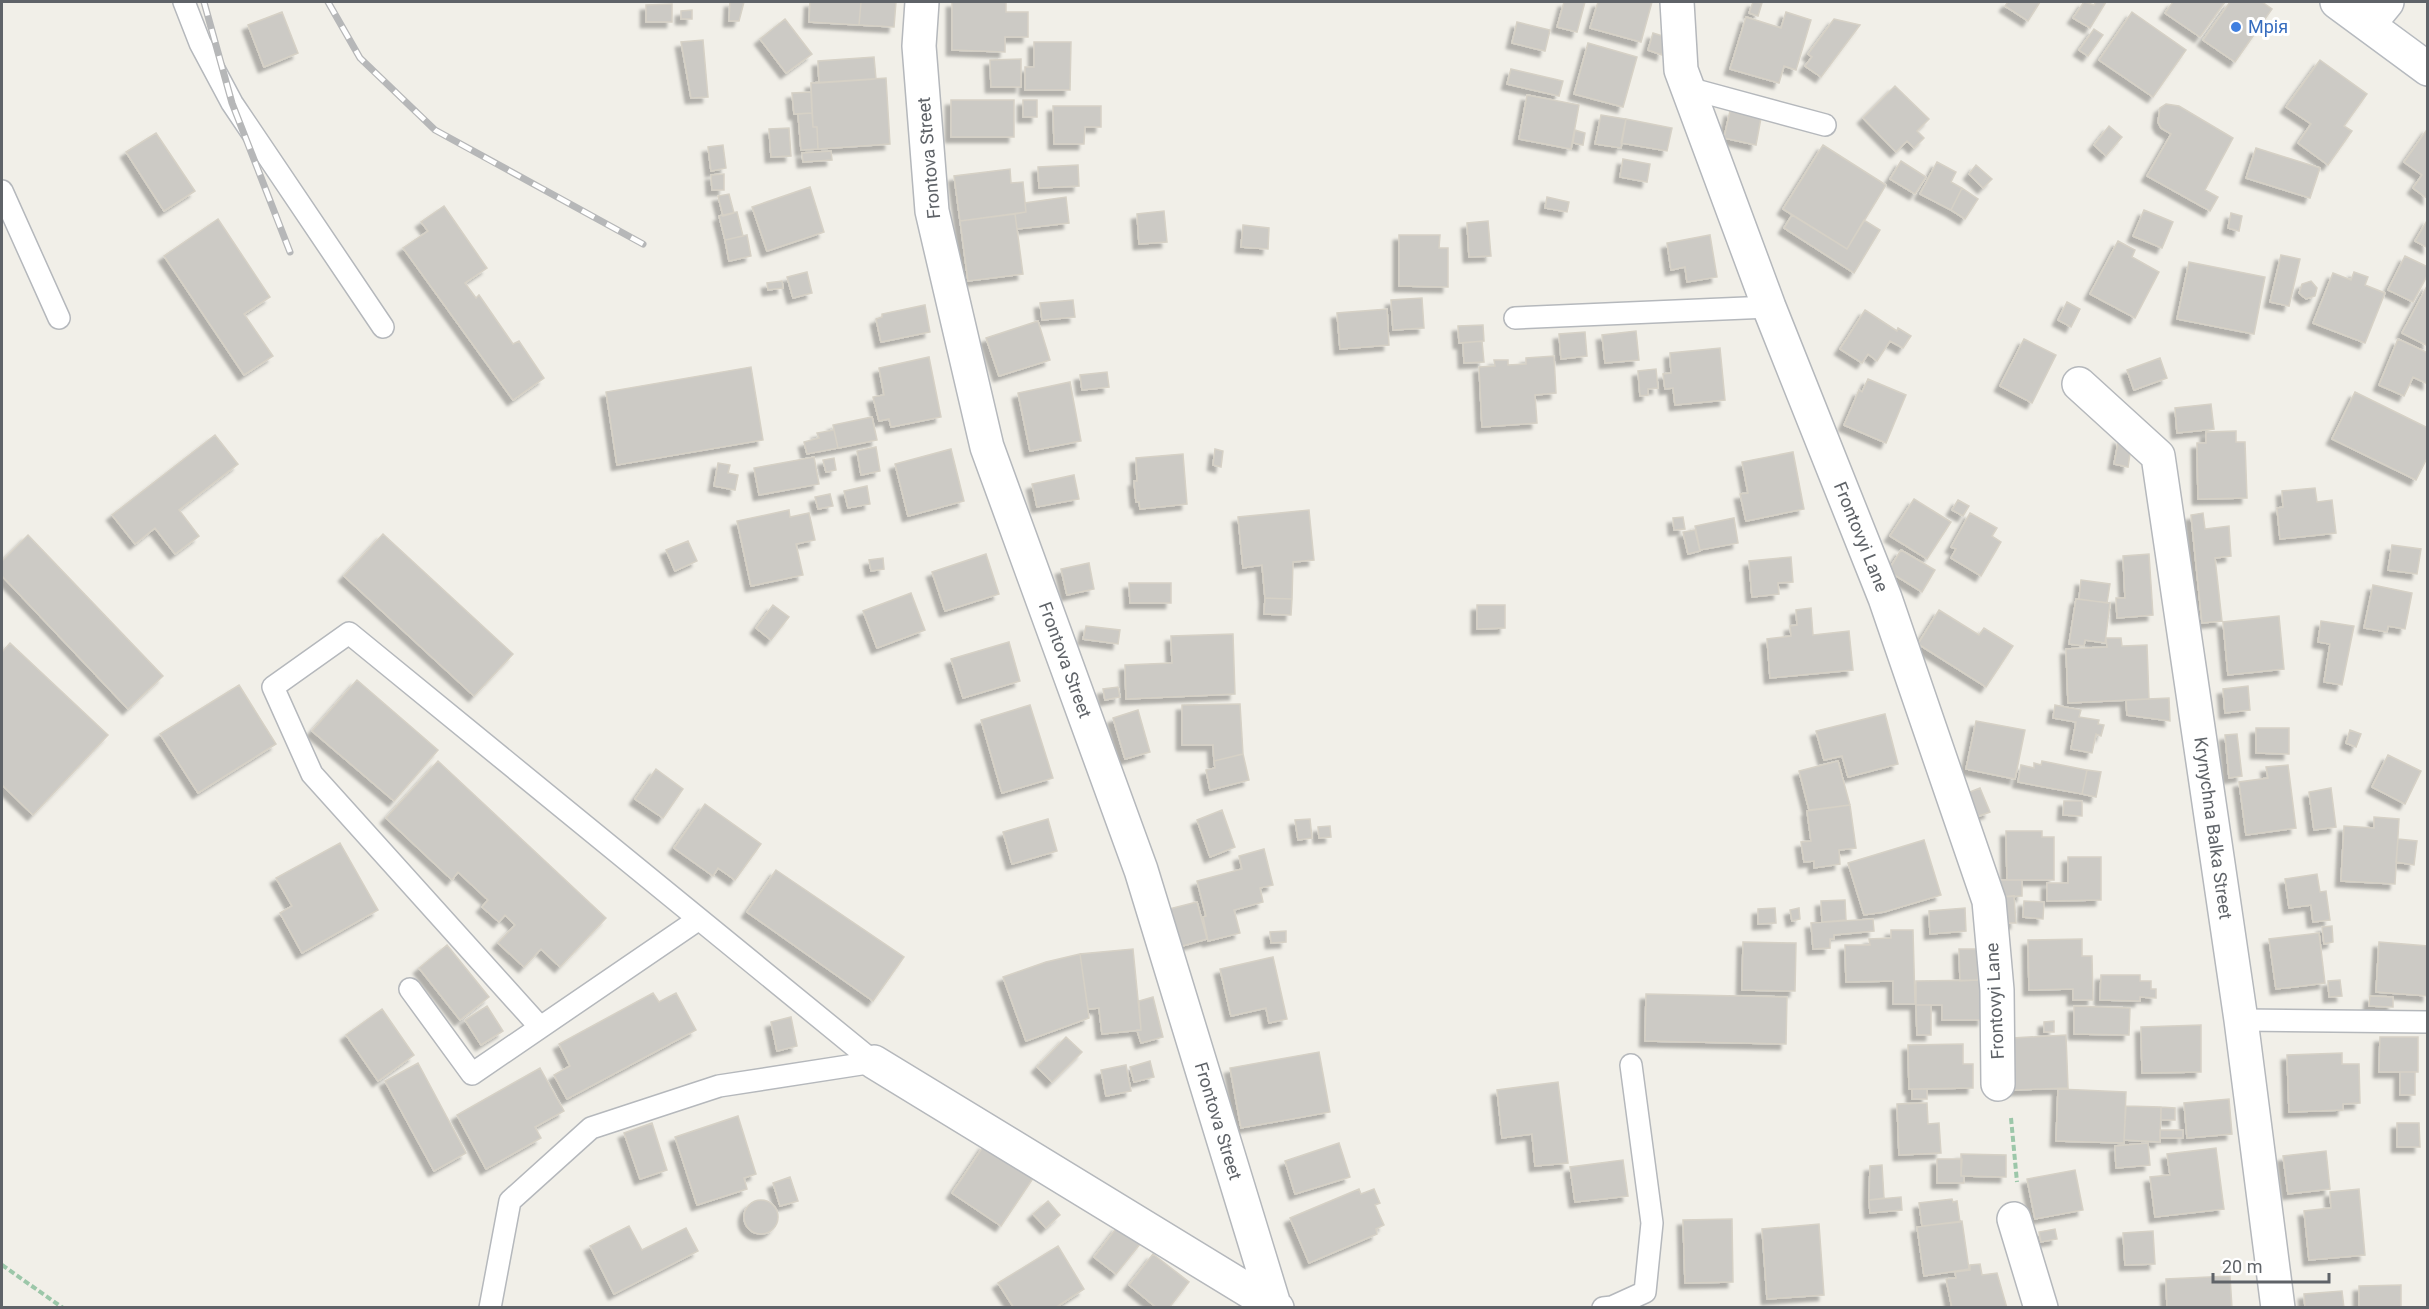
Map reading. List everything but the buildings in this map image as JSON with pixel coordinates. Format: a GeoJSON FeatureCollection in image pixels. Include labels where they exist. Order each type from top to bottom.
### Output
{"type":"FeatureCollection","features":[{"type":"Feature","properties":{"kind":"street","name":"Frontova Street"},"geometry":{"type":"LineString","coordinates":[[922,2],[919,46],[932,212],[987,447],[1141,870],[1276,1307]]}},
{"type":"Feature","properties":{"kind":"street","name":"Frontovyi Lane"},"geometry":{"type":"LineString","coordinates":[[1677,2],[1681,70],[1769,307],[1885,598],[1989,901],[1997,990],[1998,1084]]}},
{"type":"Feature","properties":{"kind":"street"},"geometry":{"type":"LineString","coordinates":[[2337,2],[2378,13],[2427,69]]}},
{"type":"Feature","properties":{"kind":"street","name":"Krynychna Balka Street"},"geometry":{"type":"LineString","coordinates":[[2079,384],[2158,456],[2241,1020],[2278,1308]]}},
{"type":"Feature","properties":{"kind":"street","name":"Frontova Street"},"geometry":{"type":"LineString","coordinates":[[874,1062],[1276,1307]]}},
{"type":"Feature","properties":{"kind":"street"},"geometry":{"type":"LineString","coordinates":[[2014,1219],[2041,1308]]}},
{"type":"Feature","properties":{"kind":"lane"},"geometry":{"type":"LineString","coordinates":[[184,2],[200,43],[232,103],[383,327]]}},
{"type":"Feature","properties":{"kind":"lane"},"geometry":{"type":"LineString","coordinates":[[1688,88],[1824,125]]}},
{"type":"Feature","properties":{"kind":"lane"},"geometry":{"type":"LineString","coordinates":[[2,191],[59,318]]}},
{"type":"Feature","properties":{"kind":"lane"},"geometry":{"type":"LineString","coordinates":[[1515,318],[1769,307]]}},
{"type":"Feature","properties":{"kind":"lane"},"geometry":{"type":"LineString","coordinates":[[540,1027],[312,774],[273,687],[349,633],[874,1062]]}},
{"type":"Feature","properties":{"kind":"lane"},"geometry":{"type":"LineString","coordinates":[[410,989],[472,1074],[699,919]]}},
{"type":"Feature","properties":{"kind":"lane"},"geometry":{"type":"LineString","coordinates":[[2241,1020],[2427,1022]]}},
{"type":"Feature","properties":{"kind":"lane"},"geometry":{"type":"LineString","coordinates":[[490,1308],[510,1202],[591,1128],[719,1086],[874,1062]]}},
{"type":"Feature","properties":{"kind":"lane"},"geometry":{"type":"LineString","coordinates":[[1603,1308],[1612,1307],[1645,1292],[1652,1223],[1631,1065]]}},
{"type":"Feature","properties":{"kind":"path"},"geometry":{"type":"LineString","coordinates":[[1998,1084],[2010,1110],[2017,1185],[2014,1219]]}},
{"type":"Feature","properties":{"kind":"path"},"geometry":{"type":"LineString","coordinates":[[2,1265],[63,1308]]}},
{"type":"Feature","properties":{"kind":"railway"},"geometry":{"type":"LineString","coordinates":[[204,2],[232,103],[290,252]]}},
{"type":"Feature","properties":{"kind":"railway"},"geometry":{"type":"LineString","coordinates":[[328,2],[360,58],[435,130],[643,244]]}},
{"type":"Feature","properties":{"kind":"place","name":"Мрія"},"geometry":{"type":"Point","coordinates":[2236,27]}}]}
